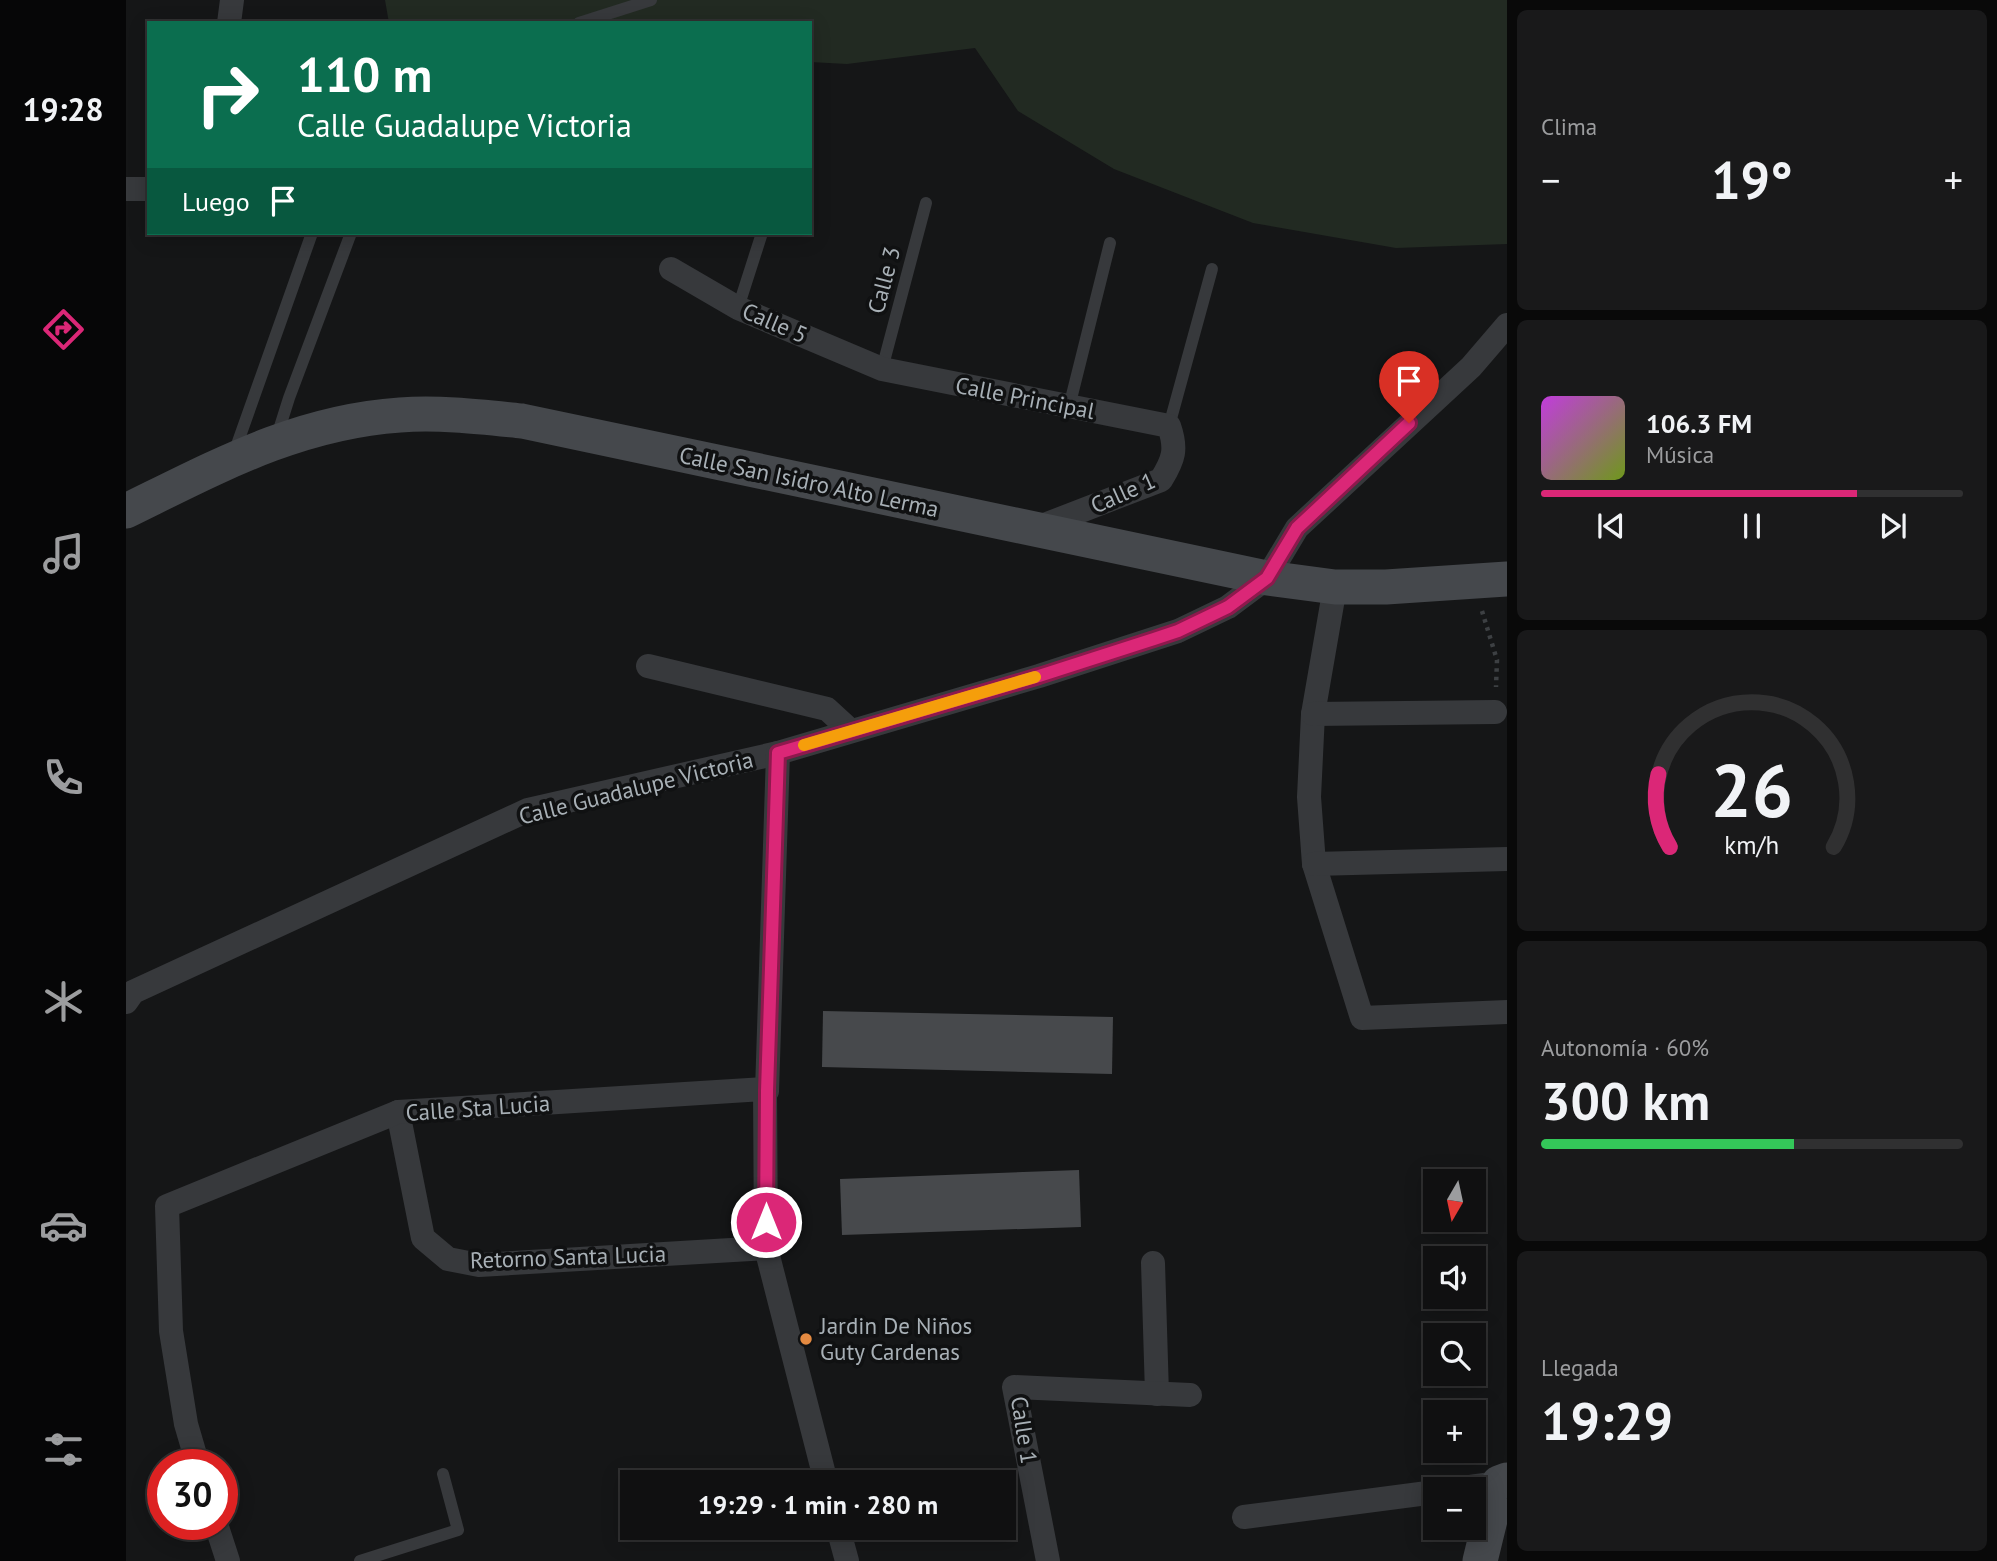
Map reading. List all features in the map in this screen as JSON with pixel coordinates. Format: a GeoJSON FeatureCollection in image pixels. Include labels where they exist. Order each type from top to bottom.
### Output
{"type":"FeatureCollection","features":[{"type":"Feature","properties":{"kind":"street"},"geometry":{"type":"LineString","coordinates":[[229,21],[232,0]]}},
{"type":"Feature","properties":{"kind":"street"},"geometry":{"type":"LineString","coordinates":[[126,189],[147,189]]}},
{"type":"Feature","properties":{"kind":"street","name":"Calle 5"},"geometry":{"type":"LineString","coordinates":[[671,270],[738,308],[882,369]]}},
{"type":"Feature","properties":{"kind":"street","name":"Calle Guadalupe Victoria"},"geometry":{"type":"LineString","coordinates":[[126,1002],[133,992],[528,810],[778,753],[1039,676],[1178,631],[1228,607],[1267,578],[1297,528],[1471,367],[1507,325]]}},
{"type":"Feature","properties":{"kind":"street","name":"Calle Principal"},"geometry":{"type":"LineString","coordinates":[[882,369],[1168,426]]}},
{"type":"Feature","properties":{"kind":"street","name":"Calle San Isidro Alto Lerma"},"geometry":{"type":"LineString","coordinates":[[126,511],[275,441],[345,422],[401,415],[459,415],[522,421],[1267,578],[1335,587],[1386,587],[1490,580]]}},
{"type":"Feature","properties":{"kind":"street","name":"Calle 1"},"geometry":{"type":"LineString","coordinates":[[1033,530],[1161,480],[1172,461],[1174,441],[1168,426]]}},
{"type":"Feature","properties":{"kind":"street"},"geometry":{"type":"LineString","coordinates":[[1335,587],[1313,714],[1309,797],[1314,864],[1362,1018],[1507,1012]]}},
{"type":"Feature","properties":{"kind":"street"},"geometry":{"type":"LineString","coordinates":[[648,666],[827,709],[851,731]]}},
{"type":"Feature","properties":{"kind":"street"},"geometry":{"type":"LineString","coordinates":[[1313,714],[1495,712]]}},
{"type":"Feature","properties":{"kind":"street"},"geometry":{"type":"LineString","coordinates":[[778,753],[766,1090],[766,1248],[824,1470]]}},
{"type":"Feature","properties":{"kind":"street"},"geometry":{"type":"LineString","coordinates":[[1314,864],[1507,859]]}},
{"type":"Feature","properties":{"kind":"street","name":"Calle Sta Lucia"},"geometry":{"type":"LineString","coordinates":[[193,1449],[186,1424],[172,1331],[167,1206],[398,1112],[766,1090]]}},
{"type":"Feature","properties":{"kind":"street","name":"Retorno Santa Lucia"},"geometry":{"type":"LineString","coordinates":[[398,1112],[423,1238],[448,1259],[479,1265],[766,1248]]}},
{"type":"Feature","properties":{"kind":"street"},"geometry":{"type":"LineString","coordinates":[[1153,1263],[1157,1394]]}},
{"type":"Feature","properties":{"kind":"street","name":"Calle 1"},"geometry":{"type":"LineString","coordinates":[[1048,1561],[1014,1387],[1190,1395]]}},
{"type":"Feature","properties":{"kind":"street"},"geometry":{"type":"LineString","coordinates":[[1480,1561],[1503,1482]]}},
{"type":"Feature","properties":{"kind":"street"},"geometry":{"type":"LineString","coordinates":[[1244,1517],[1423,1494]]}},
{"type":"Feature","properties":{"kind":"street"},"geometry":{"type":"LineString","coordinates":[[221,1540],[228,1561]]}},
{"type":"Feature","properties":{"kind":"street"},"geometry":{"type":"LineString","coordinates":[[841,1540],[847,1561]]}},
{"type":"Feature","properties":{"kind":"lane"},"geometry":{"type":"LineString","coordinates":[[585,21],[651,0]]}},
{"type":"Feature","properties":{"kind":"lane","name":"Calle 3"},"geometry":{"type":"LineString","coordinates":[[882,369],[926,203]]}},
{"type":"Feature","properties":{"kind":"lane"},"geometry":{"type":"LineString","coordinates":[[231,460],[311,235]]}},
{"type":"Feature","properties":{"kind":"lane"},"geometry":{"type":"LineString","coordinates":[[275,441],[350,235]]}},
{"type":"Feature","properties":{"kind":"lane"},"geometry":{"type":"LineString","coordinates":[[738,308],[761,235]]}},
{"type":"Feature","properties":{"kind":"lane"},"geometry":{"type":"LineString","coordinates":[[1069,407],[1111,243]]}},
{"type":"Feature","properties":{"kind":"lane"},"geometry":{"type":"LineString","coordinates":[[1168,426],[1212,269]]}},
{"type":"Feature","properties":{"kind":"lane"},"geometry":{"type":"LineString","coordinates":[[360,1561],[458,1530],[443,1474]]}},
{"type":"Feature","properties":{"kind":"path"},"geometry":{"type":"LineString","coordinates":[[1490,580],[1497,660],[1495,712]]}},
{"type":"Feature","properties":{"kind":"shaded area"},"geometry":{"type":"Polygon","coordinates":[[[385,0],[1507,0],[1507,244],[1396,248],[1253,223],[1114,169],[1018,111],[975,48],[847,64],[812,62],[812,21],[389,21],[385,0]]]}},
{"type":"Feature","properties":{"kind":"building"},"geometry":{"type":"Polygon","coordinates":[[[823,1011],[1113,1017],[1112,1074],[822,1067],[823,1011]]]}},
{"type":"Feature","properties":{"kind":"building"},"geometry":{"type":"Polygon","coordinates":[[[1079,1170],[1081,1227],[842,1235],[840,1179],[1079,1170]]]}},
{"type":"Feature","properties":{"kind":"slow traffic"},"geometry":{"type":"LineString","coordinates":[[804,745],[1035,677]]}},
{"type":"Feature","properties":{"kind":"place","name":"Jardin De Niños Guty Cardenas"},"geometry":{"type":"Point","coordinates":[806,1339]}},
{"type":"Feature","properties":{"kind":"route"},"geometry":{"type":"LineString","coordinates":[[766,1222],[767,1091],[778,753],[1154,639],[1178,631],[1228,607],[1267,578],[1297,528],[1409,423]]}}]}
